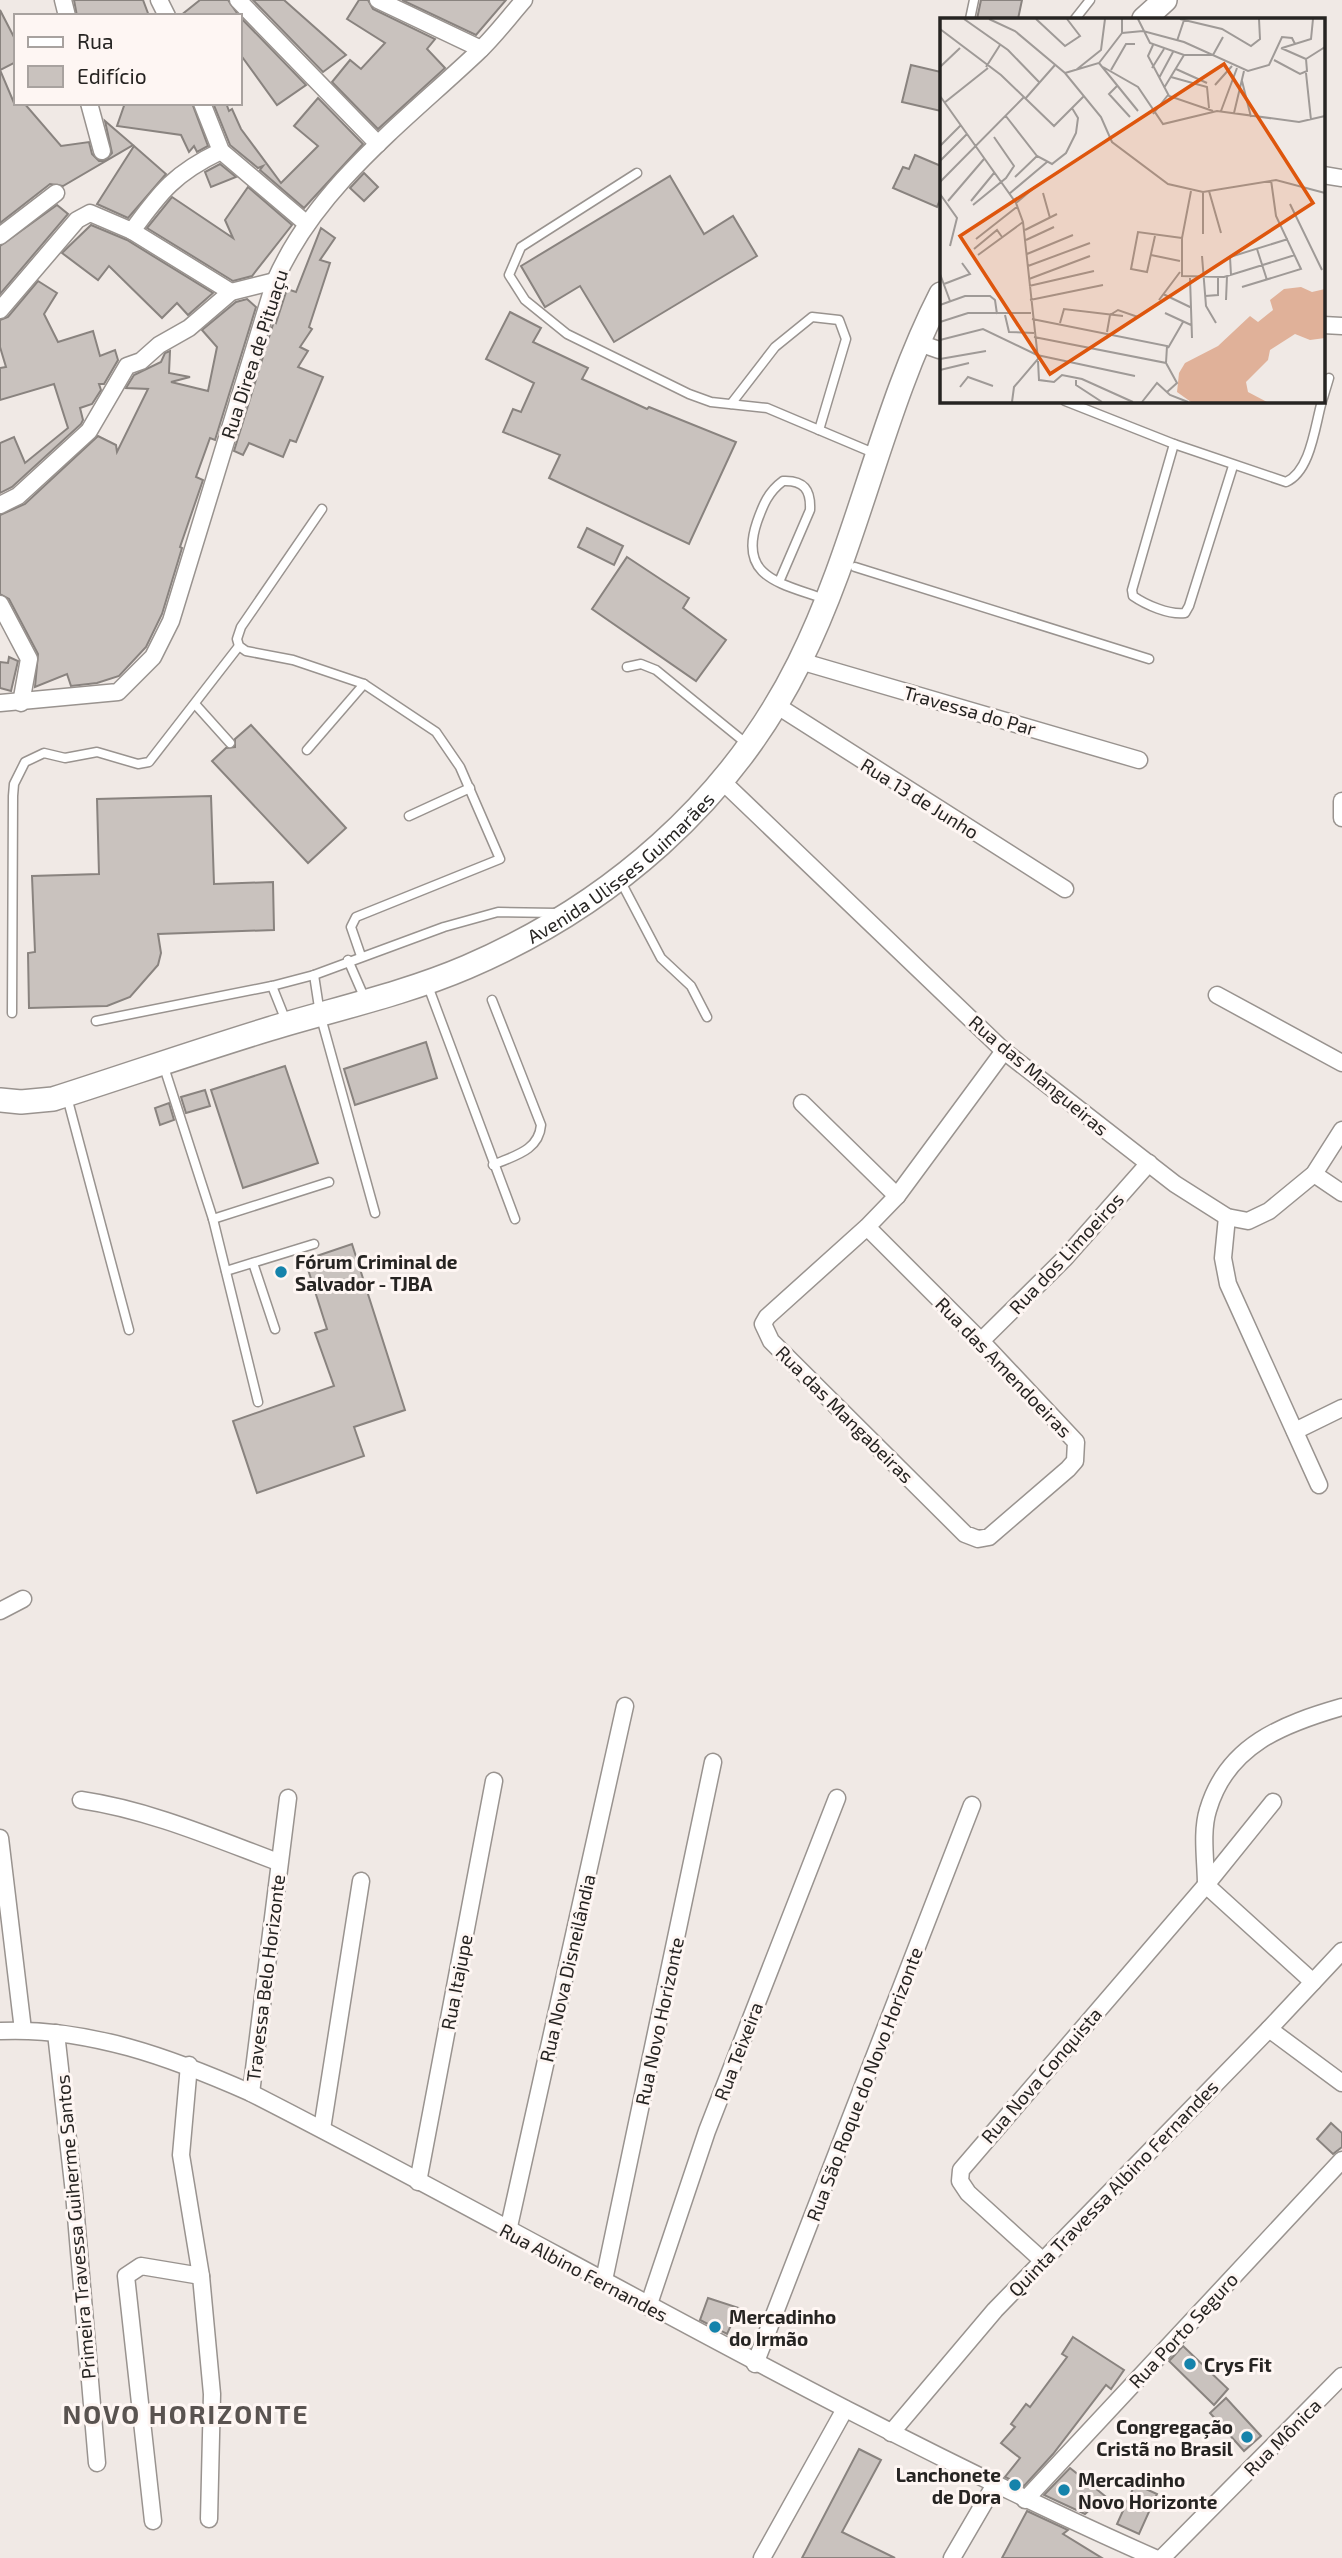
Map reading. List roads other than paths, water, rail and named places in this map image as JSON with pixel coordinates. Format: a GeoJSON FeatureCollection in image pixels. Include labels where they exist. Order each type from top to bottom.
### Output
{"type":"FeatureCollection","features":[{"type":"Feature","properties":{"kind":"main road"},"geometry":{"type":"LineString","coordinates":[[1145,18],[1165,0]]}},
{"type":"Feature","properties":{"kind":"main road","name":"Avenida Ulisses Guimarães"},"geometry":{"type":"LineString","coordinates":[[0,1100],[37,1102],[67,1094],[427,982],[466,968],[570,914],[620,880],[676,831],[722,781],[776,705],[800,661],[825,600],[848,565],[878,455],[933,348],[940,301]]}},
{"type":"Feature","properties":{"kind":"street"},"geometry":{"type":"LineString","coordinates":[[238,0],[378,144]]}},
{"type":"Feature","properties":{"kind":"street"},"geometry":{"type":"LineString","coordinates":[[378,0],[481,49]]}},
{"type":"Feature","properties":{"kind":"street","name":"Rua Direa de Pituaçu"},"geometry":{"type":"LineString","coordinates":[[21,703],[118,692],[153,657],[171,621],[275,281],[287,253],[307,224],[378,144],[481,49],[524,0]]}},
{"type":"Feature","properties":{"kind":"street"},"geometry":{"type":"LineString","coordinates":[[90,105],[103,151]]}},
{"type":"Feature","properties":{"kind":"street"},"geometry":{"type":"LineString","coordinates":[[203,105],[221,151],[307,224]]}},
{"type":"Feature","properties":{"kind":"street"},"geometry":{"type":"LineString","coordinates":[[132,231],[175,177],[188,167],[221,151]]}},
{"type":"Feature","properties":{"kind":"street"},"geometry":{"type":"LineString","coordinates":[[1324,175],[1342,178]]}},
{"type":"Feature","properties":{"kind":"street"},"geometry":{"type":"LineString","coordinates":[[0,236],[56,193]]}},
{"type":"Feature","properties":{"kind":"street"},"geometry":{"type":"LineString","coordinates":[[0,310],[84,215],[96,213],[132,231],[231,292]]}},
{"type":"Feature","properties":{"kind":"street"},"geometry":{"type":"LineString","coordinates":[[0,505],[18,496],[89,431],[127,366],[141,361],[159,345],[189,328],[231,292],[275,281]]}},
{"type":"Feature","properties":{"kind":"street"},"geometry":{"type":"LineString","coordinates":[[1324,325],[1342,326]]}},
{"type":"Feature","properties":{"kind":"street"},"geometry":{"type":"LineString","coordinates":[[0,604],[29,659],[21,703],[0,703]]}},
{"type":"Feature","properties":{"kind":"street","name":"Travessa do Par"},"geometry":{"type":"LineString","coordinates":[[800,661],[1139,760]]}},
{"type":"Feature","properties":{"kind":"street","name":"Rua 13 de Junho"},"geometry":{"type":"LineString","coordinates":[[776,705],[1065,889]]}},
{"type":"Feature","properties":{"kind":"street","name":"Rua das Mangueiras"},"geometry":{"type":"LineString","coordinates":[[722,781],[1004,1051],[1149,1163],[1227,1217]]}},
{"type":"Feature","properties":{"kind":"street"},"geometry":{"type":"LineString","coordinates":[[1217,995],[1342,1062]]}},
{"type":"Feature","properties":{"kind":"street","name":"Rua das Mangabeiras"},"geometry":{"type":"LineString","coordinates":[[989,1537],[978,1539],[965,1534],[764,1330],[766,1317],[867,1227],[897,1196],[1004,1051]]}},
{"type":"Feature","properties":{"kind":"street"},"geometry":{"type":"LineString","coordinates":[[802,1103],[897,1196]]}},
{"type":"Feature","properties":{"kind":"street"},"geometry":{"type":"LineString","coordinates":[[1320,1485],[1228,1284],[1223,1258],[1227,1217],[1248,1221],[1258,1217],[1314,1174],[1342,1130]]}},
{"type":"Feature","properties":{"kind":"street","name":"Rua dos Limoeiros"},"geometry":{"type":"LineString","coordinates":[[981,1340],[1065,1258],[1149,1163]]}},
{"type":"Feature","properties":{"kind":"street"},"geometry":{"type":"LineString","coordinates":[[1314,1174],[1342,1193]]}},
{"type":"Feature","properties":{"kind":"street","name":"Rua das Amendoeiras"},"geometry":{"type":"LineString","coordinates":[[867,1227],[981,1340],[1071,1435],[1077,1451],[1075,1461],[989,1537]]}},
{"type":"Feature","properties":{"kind":"street"},"geometry":{"type":"LineString","coordinates":[[1295,1432],[1342,1408]]}},
{"type":"Feature","properties":{"kind":"street"},"geometry":{"type":"LineString","coordinates":[[0,1611],[23,1599]]}},
{"type":"Feature","properties":{"kind":"street","name":"Rua Nova Disneilândia"},"geometry":{"type":"LineString","coordinates":[[508,2231],[625,1706]]}},
{"type":"Feature","properties":{"kind":"street"},"geometry":{"type":"LineString","coordinates":[[1313,1982],[1206,1885],[1207,1811],[1226,1771],[1245,1749],[1283,1725],[1342,1707]]}},
{"type":"Feature","properties":{"kind":"street","name":"Rua Novo Horizonte"},"geometry":{"type":"LineString","coordinates":[[604,2280],[713,1762]]}},
{"type":"Feature","properties":{"kind":"street","name":"Rua Itajupe"},"geometry":{"type":"LineString","coordinates":[[418,2182],[494,1781]]}},
{"type":"Feature","properties":{"kind":"street","name":"Travessa Belo Horizonte"},"geometry":{"type":"LineString","coordinates":[[251,2093],[288,1798]]}},
{"type":"Feature","properties":{"kind":"street","name":"Rua Teixeira"},"geometry":{"type":"LineString","coordinates":[[648,2307],[707,2131],[837,1798]]}},
{"type":"Feature","properties":{"kind":"street","name":"Travessa Belo Horizonte"},"geometry":{"type":"LineString","coordinates":[[80,1800],[111,1804],[278,1862]]}},
{"type":"Feature","properties":{"kind":"street","name":"Rua Nova Conquista"},"geometry":{"type":"LineString","coordinates":[[1043,2261],[968,2193],[960,2181],[961,2170],[1206,1885],[1273,1802]]}},
{"type":"Feature","properties":{"kind":"street","name":"Rua São Roque do Novo Horizonte"},"geometry":{"type":"LineString","coordinates":[[755,2364],[972,1805]]}},
{"type":"Feature","properties":{"kind":"street"},"geometry":{"type":"LineString","coordinates":[[0,1838],[23,2030]]}},
{"type":"Feature","properties":{"kind":"street"},"geometry":{"type":"LineString","coordinates":[[322,2129],[361,1881]]}},
{"type":"Feature","properties":{"kind":"street","name":"Quinta Travessa Albino Fernandes"},"geometry":{"type":"LineString","coordinates":[[891,2433],[995,2310],[1342,1951]]}},
{"type":"Feature","properties":{"kind":"street"},"geometry":{"type":"LineString","coordinates":[[1269,2029],[1342,2082]]}},
{"type":"Feature","properties":{"kind":"street","name":"Rua Albino Fernandes"},"geometry":{"type":"LineString","coordinates":[[0,2031],[56,2033],[112,2043],[189,2065],[251,2093],[604,2280],[648,2307],[755,2364],[994,2486],[1155,2558]]}},
{"type":"Feature","properties":{"kind":"street","name":"Primeira Travessa Guiherme Santos"},"geometry":{"type":"LineString","coordinates":[[56,2033],[74,2193],[97,2463]]}},
{"type":"Feature","properties":{"kind":"street"},"geometry":{"type":"LineString","coordinates":[[189,2065],[181,2155],[201,2276],[212,2394],[209,2519]]}},
{"type":"Feature","properties":{"kind":"street","name":"Rua Porto Seguro"},"geometry":{"type":"LineString","coordinates":[[1025,2500],[1342,2160]]}},
{"type":"Feature","properties":{"kind":"street"},"geometry":{"type":"LineString","coordinates":[[153,2521],[126,2276],[141,2266],[201,2276]]}},
{"type":"Feature","properties":{"kind":"street","name":"Rua Mônica"},"geometry":{"type":"LineString","coordinates":[[1162,2558],[1342,2376]]}},
{"type":"Feature","properties":{"kind":"street"},"geometry":{"type":"LineString","coordinates":[[762,2558],[845,2409]]}},
{"type":"Feature","properties":{"kind":"street"},"geometry":{"type":"LineString","coordinates":[[952,2558],[994,2486]]}},
{"type":"Feature","properties":{"kind":"lane"},"geometry":{"type":"LineString","coordinates":[[970,18],[974,0]]}},
{"type":"Feature","properties":{"kind":"lane"},"geometry":{"type":"LineString","coordinates":[[1076,18],[1090,0]]}},
{"type":"Feature","properties":{"kind":"lane"},"geometry":{"type":"LineString","coordinates":[[637,173],[521,247],[509,275],[525,300],[567,334],[689,394],[731,404],[767,408],[878,455]]}},
{"type":"Feature","properties":{"kind":"lane"},"geometry":{"type":"LineString","coordinates":[[731,404],[775,348],[813,317],[839,320],[846,339],[819,430]]}},
{"type":"Feature","properties":{"kind":"lane"},"geometry":{"type":"LineString","coordinates":[[1324,394],[1329,378]]}},
{"type":"Feature","properties":{"kind":"lane"},"geometry":{"type":"LineString","coordinates":[[1068,402],[1278,481],[1293,479],[1303,464],[1321,402]]}},
{"type":"Feature","properties":{"kind":"lane"},"geometry":{"type":"LineString","coordinates":[[1174,444],[1132,590],[1133,596],[1139,600],[1175,614],[1185,612],[1189,606],[1233,466]]}},
{"type":"Feature","properties":{"kind":"lane"},"geometry":{"type":"LineString","coordinates":[[779,582],[810,510],[806,487],[795,481],[783,481],[774,487],[766,499],[750,551],[754,562],[779,582],[825,600]]}},
{"type":"Feature","properties":{"kind":"lane"},"geometry":{"type":"LineString","coordinates":[[322,509],[241,627],[237,639],[239,646],[246,652],[293,660],[364,684],[436,732],[450,748],[500,859],[356,917],[351,927],[361,956]]}},
{"type":"Feature","properties":{"kind":"lane"},"geometry":{"type":"LineString","coordinates":[[848,565],[1149,659]]}},
{"type":"Feature","properties":{"kind":"lane"},"geometry":{"type":"LineString","coordinates":[[12,1013],[13,796],[19,771],[34,755],[44,753],[65,758],[97,752],[138,764],[149,762],[239,646]]}},
{"type":"Feature","properties":{"kind":"lane"},"geometry":{"type":"LineString","coordinates":[[627,667],[641,664],[656,670],[749,746]]}},
{"type":"Feature","properties":{"kind":"lane"},"geometry":{"type":"LineString","coordinates":[[307,750],[364,684]]}},
{"type":"Feature","properties":{"kind":"lane"},"geometry":{"type":"LineString","coordinates":[[195,704],[230,743]]}},
{"type":"Feature","properties":{"kind":"lane"},"geometry":{"type":"LineString","coordinates":[[409,816],[470,789]]}},
{"type":"Feature","properties":{"kind":"lane"},"geometry":{"type":"LineString","coordinates":[[620,880],[661,958],[691,986],[707,1017]]}},
{"type":"Feature","properties":{"kind":"lane"},"geometry":{"type":"LineString","coordinates":[[96,1021],[314,975],[348,960],[444,927],[498,912],[570,914]]}},
{"type":"Feature","properties":{"kind":"lane"},"geometry":{"type":"LineString","coordinates":[[348,960],[366,1000]]}},
{"type":"Feature","properties":{"kind":"lane"},"geometry":{"type":"LineString","coordinates":[[314,975],[320,1014],[375,1213]]}},
{"type":"Feature","properties":{"kind":"lane"},"geometry":{"type":"LineString","coordinates":[[427,982],[515,1219]]}},
{"type":"Feature","properties":{"kind":"lane"},"geometry":{"type":"LineString","coordinates":[[272,986],[287,1024]]}},
{"type":"Feature","properties":{"kind":"lane"},"geometry":{"type":"LineString","coordinates":[[492,1000],[541,1125],[540,1135],[533,1146],[493,1165]]}},
{"type":"Feature","properties":{"kind":"lane"},"geometry":{"type":"LineString","coordinates":[[163,1064],[213,1219],[258,1402]]}},
{"type":"Feature","properties":{"kind":"lane"},"geometry":{"type":"LineString","coordinates":[[67,1094],[129,1330]]}},
{"type":"Feature","properties":{"kind":"lane"},"geometry":{"type":"LineString","coordinates":[[213,1219],[329,1182]]}},
{"type":"Feature","properties":{"kind":"lane"},"geometry":{"type":"LineString","coordinates":[[226,1271],[314,1244]]}},
{"type":"Feature","properties":{"kind":"lane"},"geometry":{"type":"LineString","coordinates":[[253,1262],[275,1329]]}},
{"type":"Feature","properties":{"kind":"place","name":"Fórum Criminal de Salvador - TJBA"},"geometry":{"type":"Point","coordinates":[281,1272]}},
{"type":"Feature","properties":{"kind":"place","name":"Mercadinho do Irmão"},"geometry":{"type":"Point","coordinates":[715,2327]}},
{"type":"Feature","properties":{"kind":"place","name":"Crys Fit"},"geometry":{"type":"Point","coordinates":[1190,2364]}},
{"type":"Feature","properties":{"kind":"place","name":"Congregação Cristã no Brasil"},"geometry":{"type":"Point","coordinates":[1247,2437]}},
{"type":"Feature","properties":{"kind":"place","name":"Lanchonete de Dora"},"geometry":{"type":"Point","coordinates":[1015,2485]}},
{"type":"Feature","properties":{"kind":"place","name":"Mercadinho Novo Horizonte"},"geometry":{"type":"Point","coordinates":[1064,2490]}},
{"type":"Feature","properties":{"kind":"district","name":"NOVO HORIZONTE"},"geometry":{"type":"Point","coordinates":[186,2413]}}]}
